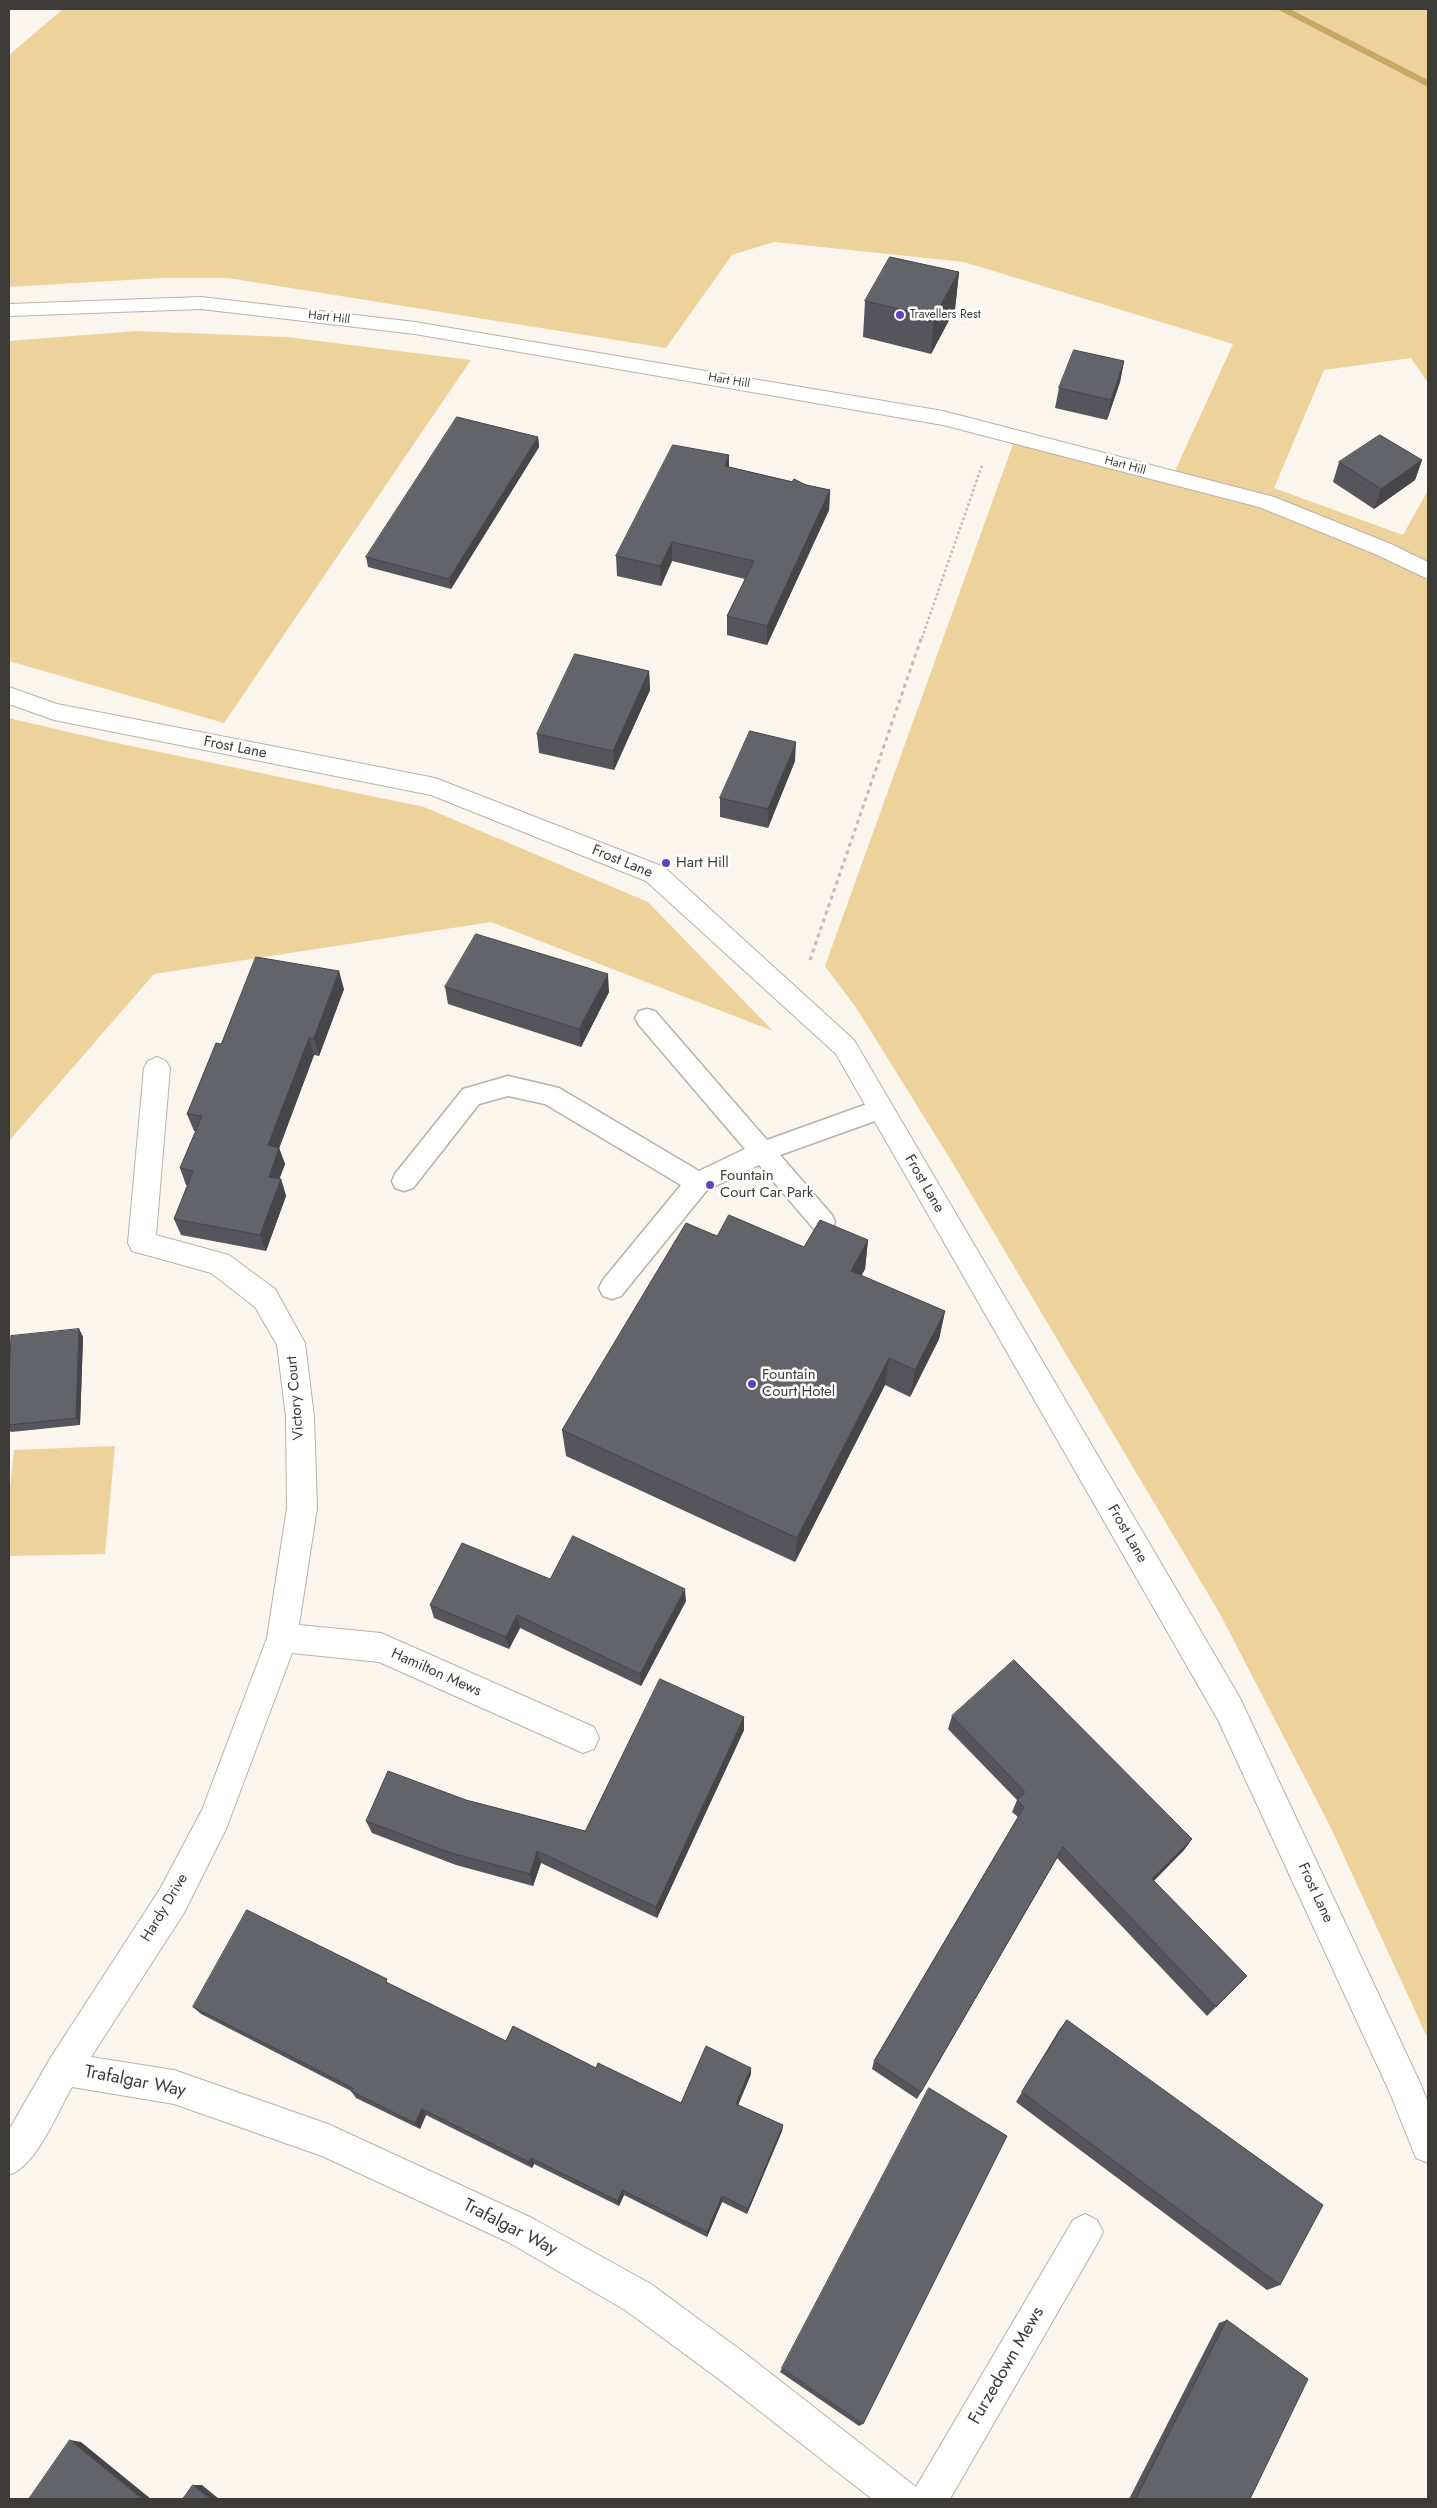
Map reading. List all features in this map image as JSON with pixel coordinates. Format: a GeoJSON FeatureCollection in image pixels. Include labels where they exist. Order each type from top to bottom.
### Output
{"type":"FeatureCollection","features":[{"type":"Feature","properties":{"kind":"street","name":"Hart Hill"},"geometry":{"type":"LineString","coordinates":[[9,310],[201,303],[415,328],[943,418],[1266,502],[1383,550],[1428,571]]}},
{"type":"Feature","properties":{"kind":"street","name":"Frost Lane"},"geometry":{"type":"LineString","coordinates":[[9,695],[54,712],[434,787],[655,874],[845,1047],[1229,1709],[1404,2084],[1428,2146]]}},
{"type":"Feature","properties":{"kind":"street","name":"Victory Court"},"geometry":{"type":"LineString","coordinates":[[157,1068],[142,1243],[219,1263],[264,1298],[292,1343],[300,1417],[302,1508],[282,1638]]}},
{"type":"Feature","properties":{"kind":"street","name":"Hamilton Mews"},"geometry":{"type":"LineString","coordinates":[[282,1638],[381,1648],[583,1738]]}},
{"type":"Feature","properties":{"kind":"street","name":"Hardy Drive"},"geometry":{"type":"LineString","coordinates":[[9,2158],[26,2134],[63,2069],[172,1901],[215,1818],[282,1638]]}},
{"type":"Feature","properties":{"kind":"street","name":"Trafalgar Way"},"geometry":{"type":"LineString","coordinates":[[63,2069],[174,2087],[310,2135],[520,2230],[638,2297],[733,2367],[902,2499]]}},
{"type":"Feature","properties":{"kind":"street","name":"Furzedown Mews"},"geometry":{"type":"LineString","coordinates":[[929,2499],[1085,2232]]}},
{"type":"Feature","properties":{"kind":"lane"},"geometry":{"type":"LineString","coordinates":[[646,1018],[823,1222]]}},
{"type":"Feature","properties":{"kind":"lane"},"geometry":{"type":"LineString","coordinates":[[404,1180],[471,1096],[508,1086],[551,1095],[698,1183]]}},
{"type":"Feature","properties":{"kind":"lane"},"geometry":{"type":"LineString","coordinates":[[612,1288],[698,1183],[761,1152],[881,1109]]}},
{"type":"Feature","properties":{"kind":"path"},"geometry":{"type":"LineString","coordinates":[[795,1003],[994,432]]}},
{"type":"Feature","properties":{"kind":"shaded area"},"geometry":{"type":"Polygon","coordinates":[[[63,9],[1428,9],[1428,383],[1411,358],[1324,370],[1274,488],[1403,535],[1428,490],[1428,2039],[1330,1826],[1220,1614],[952,1162],[857,1009],[825,966],[1016,436],[1174,473],[1233,344],[964,262],[774,242],[732,255],[666,348],[228,278],[162,278],[9,287],[9,55],[63,9]]]}},
{"type":"Feature","properties":{"kind":"shaded area"},"geometry":{"type":"Polygon","coordinates":[[[136,331],[287,337],[471,360],[224,723],[9,661],[9,341],[136,331]]]}},
{"type":"Feature","properties":{"kind":"shaded area"},"geometry":{"type":"Polygon","coordinates":[[[9,718],[107,741],[424,807],[648,902],[773,1031],[491,922],[154,974],[9,1141],[9,718]]]}},
{"type":"Feature","properties":{"kind":"shaded area"},"geometry":{"type":"Polygon","coordinates":[[[115,1446],[105,1554],[9,1556],[9,1499],[14,1450],[115,1446]]]}},
{"type":"Feature","properties":{"kind":"building"},"geometry":{"type":"Polygon","coordinates":[[[890,257],[959,272],[934,317],[865,301],[890,257]]]}},
{"type":"Feature","properties":{"kind":"building"},"geometry":{"type":"Polygon","coordinates":[[[1074,350],[1124,361],[1111,400],[1059,388],[1074,350]]]}},
{"type":"Feature","properties":{"kind":"building"},"geometry":{"type":"Polygon","coordinates":[[[457,417],[538,437],[449,579],[366,557],[457,417]]]}},
{"type":"Feature","properties":{"kind":"building"},"geometry":{"type":"Polygon","coordinates":[[[1380,435],[1422,460],[1381,489],[1339,462],[1380,435]]]}},
{"type":"Feature","properties":{"kind":"building"},"geometry":{"type":"Polygon","coordinates":[[[673,445],[729,455],[725,466],[792,482],[794,479],[806,485],[830,490],[767,626],[727,616],[754,561],[672,542],[660,566],[616,556],[673,445]]]}},
{"type":"Feature","properties":{"kind":"building"},"geometry":{"type":"Polygon","coordinates":[[[575,654],[649,671],[613,751],[537,734],[575,654]]]}},
{"type":"Feature","properties":{"kind":"building"},"geometry":{"type":"Polygon","coordinates":[[[750,731],[796,742],[768,809],[720,798],[750,731]]]}},
{"type":"Feature","properties":{"kind":"building"},"geometry":{"type":"Polygon","coordinates":[[[476,934],[608,974],[579,1029],[445,987],[476,934]]]}},
{"type":"Feature","properties":{"kind":"building"},"geometry":{"type":"Polygon","coordinates":[[[256,957],[339,971],[314,1038],[309,1038],[268,1145],[279,1148],[269,1177],[281,1179],[260,1235],[174,1219],[193,1171],[180,1168],[202,1116],[187,1114],[216,1043],[221,1044],[256,957]]]}},
{"type":"Feature","properties":{"kind":"building","name":"Fountain Court Hotel"},"geometry":{"type":"Polygon","coordinates":[[[729,1215],[804,1247],[820,1220],[868,1240],[851,1271],[945,1311],[915,1370],[889,1358],[797,1538],[562,1430],[686,1223],[717,1236],[729,1215]]]}},
{"type":"Feature","properties":{"kind":"building"},"geometry":{"type":"Polygon","coordinates":[[[79,1329],[76,1418],[9,1425],[11,1336],[79,1329]]]}},
{"type":"Feature","properties":{"kind":"building"},"geometry":{"type":"Polygon","coordinates":[[[573,1536],[685,1589],[640,1674],[517,1615],[506,1637],[430,1605],[462,1543],[550,1579],[573,1536]]]}},
{"type":"Feature","properties":{"kind":"building"},"geometry":{"type":"Polygon","coordinates":[[[1014,1660],[1192,1839],[1152,1879],[1247,1976],[1216,2007],[1063,1847],[921,2092],[874,2061],[1024,1807],[1017,1800],[1025,1792],[952,1716],[1014,1660]]]}},
{"type":"Feature","properties":{"kind":"building"},"geometry":{"type":"Polygon","coordinates":[[[660,1679],[744,1717],[656,1907],[537,1851],[530,1874],[451,1853],[366,1821],[388,1771],[466,1800],[585,1831],[660,1679]]]}},
{"type":"Feature","properties":{"kind":"building"},"geometry":{"type":"Polygon","coordinates":[[[247,1910],[387,1979],[386,1982],[506,2041],[513,2026],[596,2068],[598,2063],[681,2103],[706,2046],[751,2068],[736,2104],[783,2125],[748,2209],[722,2196],[707,2232],[622,2190],[618,2201],[531,2158],[529,2162],[422,2109],[415,2123],[351,2091],[353,2088],[193,2007],[247,1910]]]}},
{"type":"Feature","properties":{"kind":"building"},"geometry":{"type":"Polygon","coordinates":[[[1067,2020],[1323,2205],[1280,2285],[1022,2092],[1067,2020]]]}},
{"type":"Feature","properties":{"kind":"building"},"geometry":{"type":"Polygon","coordinates":[[[929,2088],[1007,2136],[863,2424],[782,2368],[929,2088]]]}},
{"type":"Feature","properties":{"kind":"building"},"geometry":{"type":"Polygon","coordinates":[[[1227,2320],[1308,2379],[1250,2499],[1136,2499],[1227,2320]]]}},
{"type":"Feature","properties":{"kind":"building"},"geometry":{"type":"Polygon","coordinates":[[[70,2440],[142,2499],[29,2499],[70,2440]]]}},
{"type":"Feature","properties":{"kind":"building"},"geometry":{"type":"Polygon","coordinates":[[[193,2485],[210,2499],[183,2499],[193,2485]]]}},
{"type":"Feature","properties":{"kind":"waterway"},"geometry":{"type":"LineString","coordinates":[[1282,9],[1428,84]]}},
{"type":"Feature","properties":{"kind":"place","name":"Travellers Rest"},"geometry":{"type":"Point","coordinates":[900,315]}},
{"type":"Feature","properties":{"kind":"place","name":"Hart Hill"},"geometry":{"type":"Point","coordinates":[666,863]}},
{"type":"Feature","properties":{"kind":"place","name":"Fountain Court Car Park"},"geometry":{"type":"Point","coordinates":[710,1185]}},
{"type":"Feature","properties":{"kind":"place","name":"Fountain Court Hotel"},"geometry":{"type":"Point","coordinates":[752,1384]}}]}
